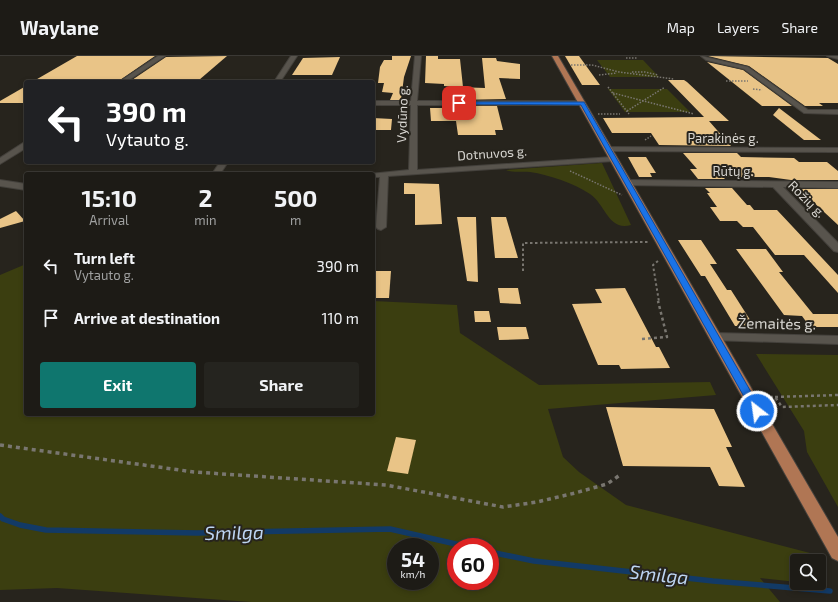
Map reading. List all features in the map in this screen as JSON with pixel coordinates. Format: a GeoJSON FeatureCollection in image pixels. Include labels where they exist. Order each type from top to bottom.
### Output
{"type":"FeatureCollection","features":[{"type":"Feature","properties":{"kind":"main road"},"geometry":{"type":"LineString","coordinates":[[558,61],[838,553]]}},
{"type":"Feature","properties":{"kind":"street"},"geometry":{"type":"LineString","coordinates":[[125,80],[162,56]]}},
{"type":"Feature","properties":{"kind":"street"},"geometry":{"type":"LineString","coordinates":[[278,80],[294,56]]}},
{"type":"Feature","properties":{"kind":"street","name":"Vydūno g."},"geometry":{"type":"LineString","coordinates":[[413,172],[414,103],[418,56]]}},
{"type":"Feature","properties":{"kind":"street"},"geometry":{"type":"LineString","coordinates":[[704,56],[722,63],[743,67],[806,112],[838,112]]}},
{"type":"Feature","properties":{"kind":"street"},"geometry":{"type":"LineString","coordinates":[[830,56],[838,57]]}},
{"type":"Feature","properties":{"kind":"street"},"geometry":{"type":"LineString","coordinates":[[375,103],[582,103]]}},
{"type":"Feature","properties":{"kind":"street"},"geometry":{"type":"LineString","coordinates":[[0,162],[24,146]]}},
{"type":"Feature","properties":{"kind":"street","name":"Parakinės g."},"geometry":{"type":"LineString","coordinates":[[611,154],[838,150]]}},
{"type":"Feature","properties":{"kind":"street","name":"Dotnuvos g."},"geometry":{"type":"LineString","coordinates":[[375,175],[545,162],[611,154]]}},
{"type":"Feature","properties":{"kind":"street"},"geometry":{"type":"LineString","coordinates":[[381,227],[384,174]]}},
{"type":"Feature","properties":{"kind":"street"},"geometry":{"type":"LineString","coordinates":[[0,183],[24,187]]}},
{"type":"Feature","properties":{"kind":"street","name":"Rūtų g."},"geometry":{"type":"LineString","coordinates":[[627,184],[838,184]]}},
{"type":"Feature","properties":{"kind":"street","name":"Rožių g."},"geometry":{"type":"LineString","coordinates":[[775,184],[838,248]]}},
{"type":"Feature","properties":{"kind":"street","name":"Žemaitės g."},"geometry":{"type":"LineString","coordinates":[[715,338],[838,340]]}},
{"type":"Feature","properties":{"kind":"path"},"geometry":{"type":"LineString","coordinates":[[626,58],[638,58]]}},
{"type":"Feature","properties":{"kind":"path"},"geometry":{"type":"LineString","coordinates":[[558,61],[592,65],[620,72],[669,77]]}},
{"type":"Feature","properties":{"kind":"path"},"geometry":{"type":"LineString","coordinates":[[599,75],[620,72],[646,72],[674,79]]}},
{"type":"Feature","properties":{"kind":"path"},"geometry":{"type":"LineString","coordinates":[[637,74],[640,79]]}},
{"type":"Feature","properties":{"kind":"path"},"geometry":{"type":"LineString","coordinates":[[726,81],[763,81]]}},
{"type":"Feature","properties":{"kind":"path"},"geometry":{"type":"LineString","coordinates":[[608,87],[628,114]]}},
{"type":"Feature","properties":{"kind":"path"},"geometry":{"type":"LineString","coordinates":[[627,111],[665,87]]}},
{"type":"Feature","properties":{"kind":"path"},"geometry":{"type":"LineString","coordinates":[[613,93],[694,114]]}},
{"type":"Feature","properties":{"kind":"path"},"geometry":{"type":"LineString","coordinates":[[588,114],[620,114]]}},
{"type":"Feature","properties":{"kind":"path"},"geometry":{"type":"LineString","coordinates":[[545,162],[587,178],[638,203]]}},
{"type":"Feature","properties":{"kind":"path"},"geometry":{"type":"LineString","coordinates":[[523,271],[523,243],[661,242]]}},
{"type":"Feature","properties":{"kind":"path"},"geometry":{"type":"LineString","coordinates":[[642,339],[658,339],[667,337],[656,292],[653,265],[657,261],[671,260]]}},
{"type":"Feature","properties":{"kind":"path"},"geometry":{"type":"LineString","coordinates":[[750,398],[838,395]]}},
{"type":"Feature","properties":{"kind":"path"},"geometry":{"type":"LineString","coordinates":[[775,397],[782,407],[838,405]]}},
{"type":"Feature","properties":{"kind":"path"},"geometry":{"type":"LineString","coordinates":[[0,446],[194,472],[386,485],[503,507],[537,502],[575,493],[607,484],[620,475]]}},
{"type":"Feature","properties":{"kind":"green space"},"geometry":{"type":"Polygon","coordinates":[[[597,60],[643,60],[659,77],[610,77],[597,60]]]}},
{"type":"Feature","properties":{"kind":"green space"},"geometry":{"type":"Polygon","coordinates":[[[608,89],[667,89],[690,112],[625,112],[608,89]]]}},
{"type":"Feature","properties":{"kind":"green space"},"geometry":{"type":"Polygon","coordinates":[[[602,163],[631,225],[623,226],[612,221],[600,204],[590,194],[569,183],[538,173],[506,170],[602,163]]]}},
{"type":"Feature","properties":{"kind":"green space"},"geometry":{"type":"Polygon","coordinates":[[[24,265],[24,416],[375,416],[375,301],[457,305],[460,333],[539,385],[710,382],[716,395],[548,409],[563,457],[579,472],[626,505],[810,554],[790,554],[790,581],[760,578],[780,602],[251,602],[57,588],[0,590],[0,275],[24,265]]]}},
{"type":"Feature","properties":{"kind":"green space"},"geometry":{"type":"Polygon","coordinates":[[[756,354],[838,355],[838,507],[807,452],[804,431],[756,354]]]}},
{"type":"Feature","properties":{"kind":"building"},"geometry":{"type":"Polygon","coordinates":[[[77,56],[155,56],[120,80],[35,80],[77,56]]]}},
{"type":"Feature","properties":{"kind":"building"},"geometry":{"type":"Polygon","coordinates":[[[227,56],[199,80],[132,80],[166,57],[227,56]]]}},
{"type":"Feature","properties":{"kind":"building"},"geometry":{"type":"Polygon","coordinates":[[[392,56],[411,56],[404,77],[401,100],[390,100],[393,93],[382,92],[384,83],[378,83],[380,67],[384,60],[392,60],[392,56]]]}},
{"type":"Feature","properties":{"kind":"building"},"geometry":{"type":"Polygon","coordinates":[[[426,56],[438,56],[438,59],[460,59],[463,87],[425,83],[426,56]]]}},
{"type":"Feature","properties":{"kind":"building"},"geometry":{"type":"Polygon","coordinates":[[[565,56],[579,56],[600,85],[582,85],[565,56]]]}},
{"type":"Feature","properties":{"kind":"building"},"geometry":{"type":"Polygon","coordinates":[[[708,56],[828,58],[838,64],[838,103],[819,103],[823,106],[805,106],[749,66],[708,56]]]}},
{"type":"Feature","properties":{"kind":"building"},"geometry":{"type":"Polygon","coordinates":[[[340,57],[332,75],[292,75],[303,58],[340,57]]]}},
{"type":"Feature","properties":{"kind":"building"},"geometry":{"type":"Polygon","coordinates":[[[482,58],[496,58],[497,61],[520,64],[520,79],[499,78],[506,99],[456,100],[456,87],[485,88],[482,58]]]}},
{"type":"Feature","properties":{"kind":"building"},"geometry":{"type":"Polygon","coordinates":[[[707,62],[743,70],[792,106],[762,106],[707,62]]]}},
{"type":"Feature","properties":{"kind":"building"},"geometry":{"type":"Polygon","coordinates":[[[668,80],[684,80],[687,82],[729,121],[709,121],[731,146],[659,145],[651,133],[612,133],[603,118],[704,117],[668,80]]]}},
{"type":"Feature","properties":{"kind":"building"},"geometry":{"type":"Polygon","coordinates":[[[24,87],[24,103],[0,103],[0,101],[24,87]]]}},
{"type":"Feature","properties":{"kind":"building"},"geometry":{"type":"Polygon","coordinates":[[[457,106],[497,106],[503,130],[495,130],[496,135],[458,135],[456,121],[431,121],[430,108],[457,108],[457,106]]]}},
{"type":"Feature","properties":{"kind":"building"},"geometry":{"type":"Polygon","coordinates":[[[779,108],[821,140],[804,140],[773,115],[779,108]]]}},
{"type":"Feature","properties":{"kind":"building"},"geometry":{"type":"Polygon","coordinates":[[[375,118],[392,119],[391,130],[375,130],[375,118]]]}},
{"type":"Feature","properties":{"kind":"building"},"geometry":{"type":"Polygon","coordinates":[[[683,153],[737,153],[741,157],[794,158],[799,162],[827,162],[838,171],[838,180],[791,180],[769,177],[723,177],[725,179],[698,179],[690,169],[697,169],[683,153]]]}},
{"type":"Feature","properties":{"kind":"building"},"geometry":{"type":"Polygon","coordinates":[[[628,157],[646,157],[656,173],[650,173],[652,177],[639,177],[628,157]]]}},
{"type":"Feature","properties":{"kind":"building"},"geometry":{"type":"Polygon","coordinates":[[[404,183],[439,184],[442,224],[415,225],[415,194],[404,194],[404,183]]]}},
{"type":"Feature","properties":{"kind":"building"},"geometry":{"type":"Polygon","coordinates":[[[705,188],[732,188],[747,205],[750,205],[754,210],[777,210],[838,275],[838,293],[804,255],[775,255],[753,227],[743,227],[737,221],[720,221],[710,207],[717,207],[707,193],[710,193],[705,188]]]}},
{"type":"Feature","properties":{"kind":"building"},"geometry":{"type":"Polygon","coordinates":[[[800,189],[838,189],[838,225],[808,197],[800,189]]]}},
{"type":"Feature","properties":{"kind":"building"},"geometry":{"type":"Polygon","coordinates":[[[16,211],[24,221],[0,228],[0,219],[16,211]]]}},
{"type":"Feature","properties":{"kind":"building"},"geometry":{"type":"Polygon","coordinates":[[[457,217],[476,217],[478,282],[467,281],[457,217]]]}},
{"type":"Feature","properties":{"kind":"building"},"geometry":{"type":"Polygon","coordinates":[[[491,217],[506,217],[518,258],[495,258],[491,217]]]}},
{"type":"Feature","properties":{"kind":"building"},"geometry":{"type":"Polygon","coordinates":[[[678,240],[701,240],[717,264],[710,264],[727,290],[731,290],[754,326],[735,326],[705,276],[701,276],[678,240]]]}},
{"type":"Feature","properties":{"kind":"building"},"geometry":{"type":"Polygon","coordinates":[[[736,249],[766,249],[783,272],[779,272],[813,314],[838,314],[838,327],[810,327],[802,316],[784,315],[736,249]]]}},
{"type":"Feature","properties":{"kind":"building"},"geometry":{"type":"Polygon","coordinates":[[[375,271],[391,271],[389,298],[375,298],[375,271]]]}},
{"type":"Feature","properties":{"kind":"building"},"geometry":{"type":"Polygon","coordinates":[[[498,288],[518,288],[521,304],[500,303],[498,288]]]}},
{"type":"Feature","properties":{"kind":"building"},"geometry":{"type":"Polygon","coordinates":[[[625,288],[656,347],[659,347],[670,368],[621,369],[619,365],[598,365],[572,304],[602,303],[595,289],[625,288]]]}},
{"type":"Feature","properties":{"kind":"building"},"geometry":{"type":"Polygon","coordinates":[[[474,311],[489,311],[491,322],[475,322],[474,311]]]}},
{"type":"Feature","properties":{"kind":"building"},"geometry":{"type":"Polygon","coordinates":[[[497,327],[526,327],[529,339],[499,340],[497,327]]]}},
{"type":"Feature","properties":{"kind":"building"},"geometry":{"type":"Polygon","coordinates":[[[606,407],[714,409],[732,447],[726,447],[745,487],[719,486],[710,467],[623,466],[606,407]]]}},
{"type":"Feature","properties":{"kind":"building"},"geometry":{"type":"Polygon","coordinates":[[[396,437],[416,440],[408,474],[387,471],[396,437]]]}},
{"type":"Feature","properties":{"kind":"waterway","name":"Smilga"},"geometry":{"type":"LineString","coordinates":[[0,516],[3,519],[20,525],[46,530],[197,533],[390,529],[447,542]]}},
{"type":"Feature","properties":{"kind":"waterway","name":"Smilga"},"geometry":{"type":"LineString","coordinates":[[499,554],[534,561],[713,581],[830,591]]}},
{"type":"Feature","properties":{"kind":"route"},"geometry":{"type":"LineString","coordinates":[[459,103],[582,103],[757,411]]}}]}
